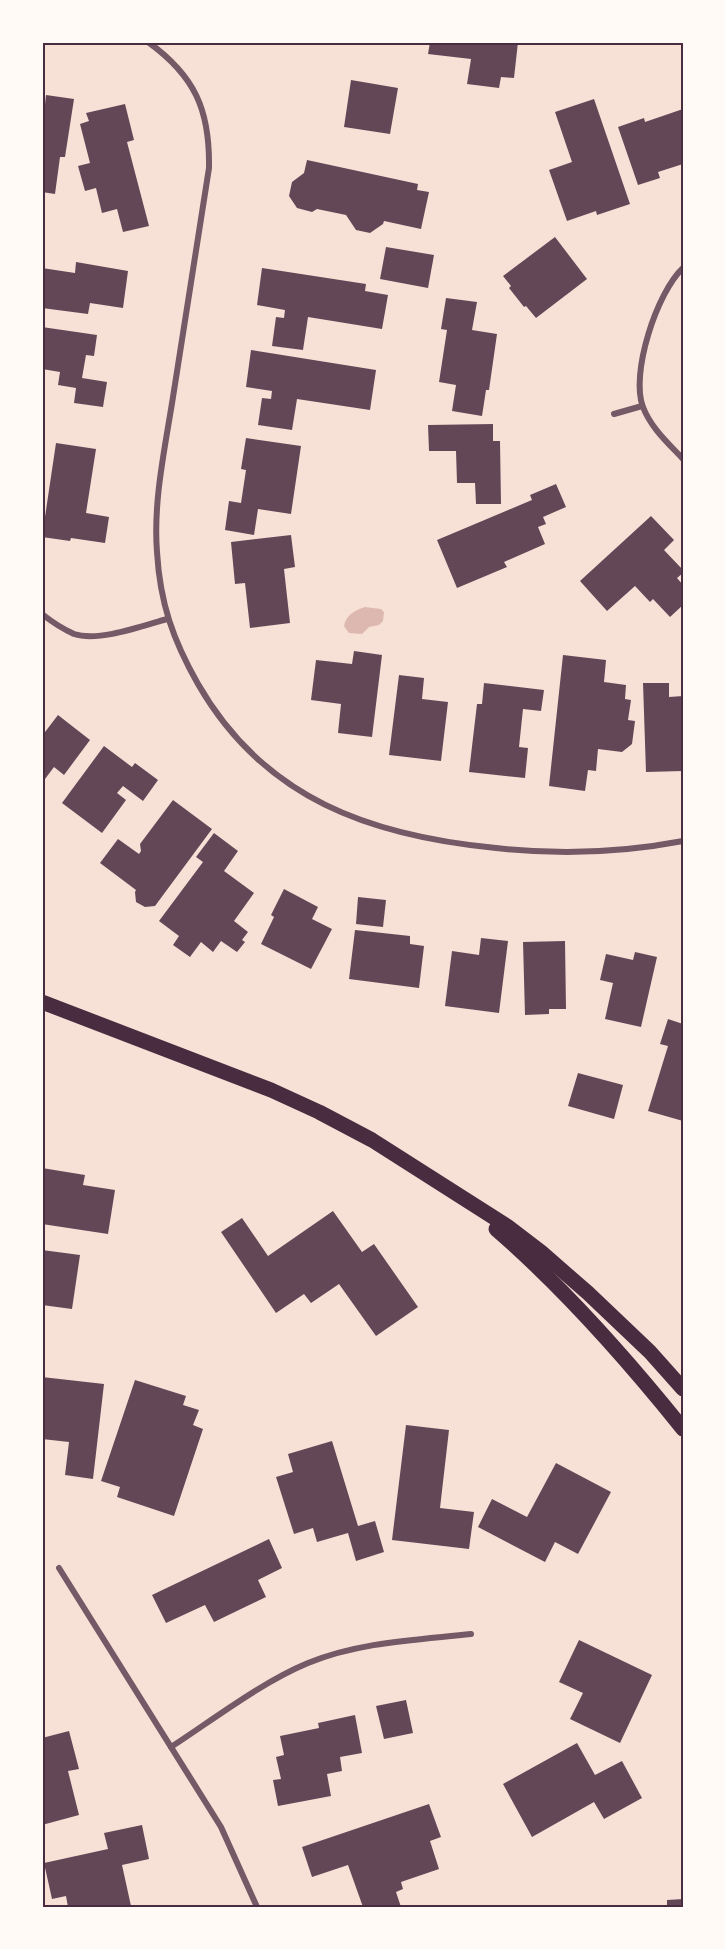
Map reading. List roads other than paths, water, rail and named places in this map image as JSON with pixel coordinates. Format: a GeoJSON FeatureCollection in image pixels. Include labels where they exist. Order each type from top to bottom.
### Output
{"type":"FeatureCollection","features":[{"type":"Feature","properties":{"kind":"main road"},"geometry":{"type":"LineString","coordinates":[[42,1002],[220,1070],[319,1112],[372,1140],[507,1226],[549,1259],[642,1345],[683,1389]]}},
{"type":"Feature","properties":{"kind":"main road"},"geometry":{"type":"LineString","coordinates":[[444,1185],[529,1258],[562,1291],[646,1383],[683,1429]]}},
{"type":"Feature","properties":{"kind":"street"},"geometry":{"type":"LineString","coordinates":[[148,42],[180,70],[195,93],[205,117],[209,141],[209,168],[159,495],[157,550],[161,591],[167,619],[188,666],[207,699],[253,755],[281,779],[313,800],[342,814],[400,834],[462,845],[513,850],[594,853],[683,842]]}},
{"type":"Feature","properties":{"kind":"street"},"geometry":{"type":"LineString","coordinates":[[683,268],[666,289],[658,307],[645,350],[639,388],[642,406],[650,422],[683,459]]}},
{"type":"Feature","properties":{"kind":"street"},"geometry":{"type":"LineString","coordinates":[[614,414],[642,406]]}},
{"type":"Feature","properties":{"kind":"street"},"geometry":{"type":"LineString","coordinates":[[42,614],[64,629],[92,636],[167,619]]}},
{"type":"Feature","properties":{"kind":"street"},"geometry":{"type":"LineString","coordinates":[[59,1568],[220,1827],[257,1907]]}},
{"type":"Feature","properties":{"kind":"street"},"geometry":{"type":"LineString","coordinates":[[171,1747],[282,1676],[308,1663],[364,1646],[471,1634]]}}]}
